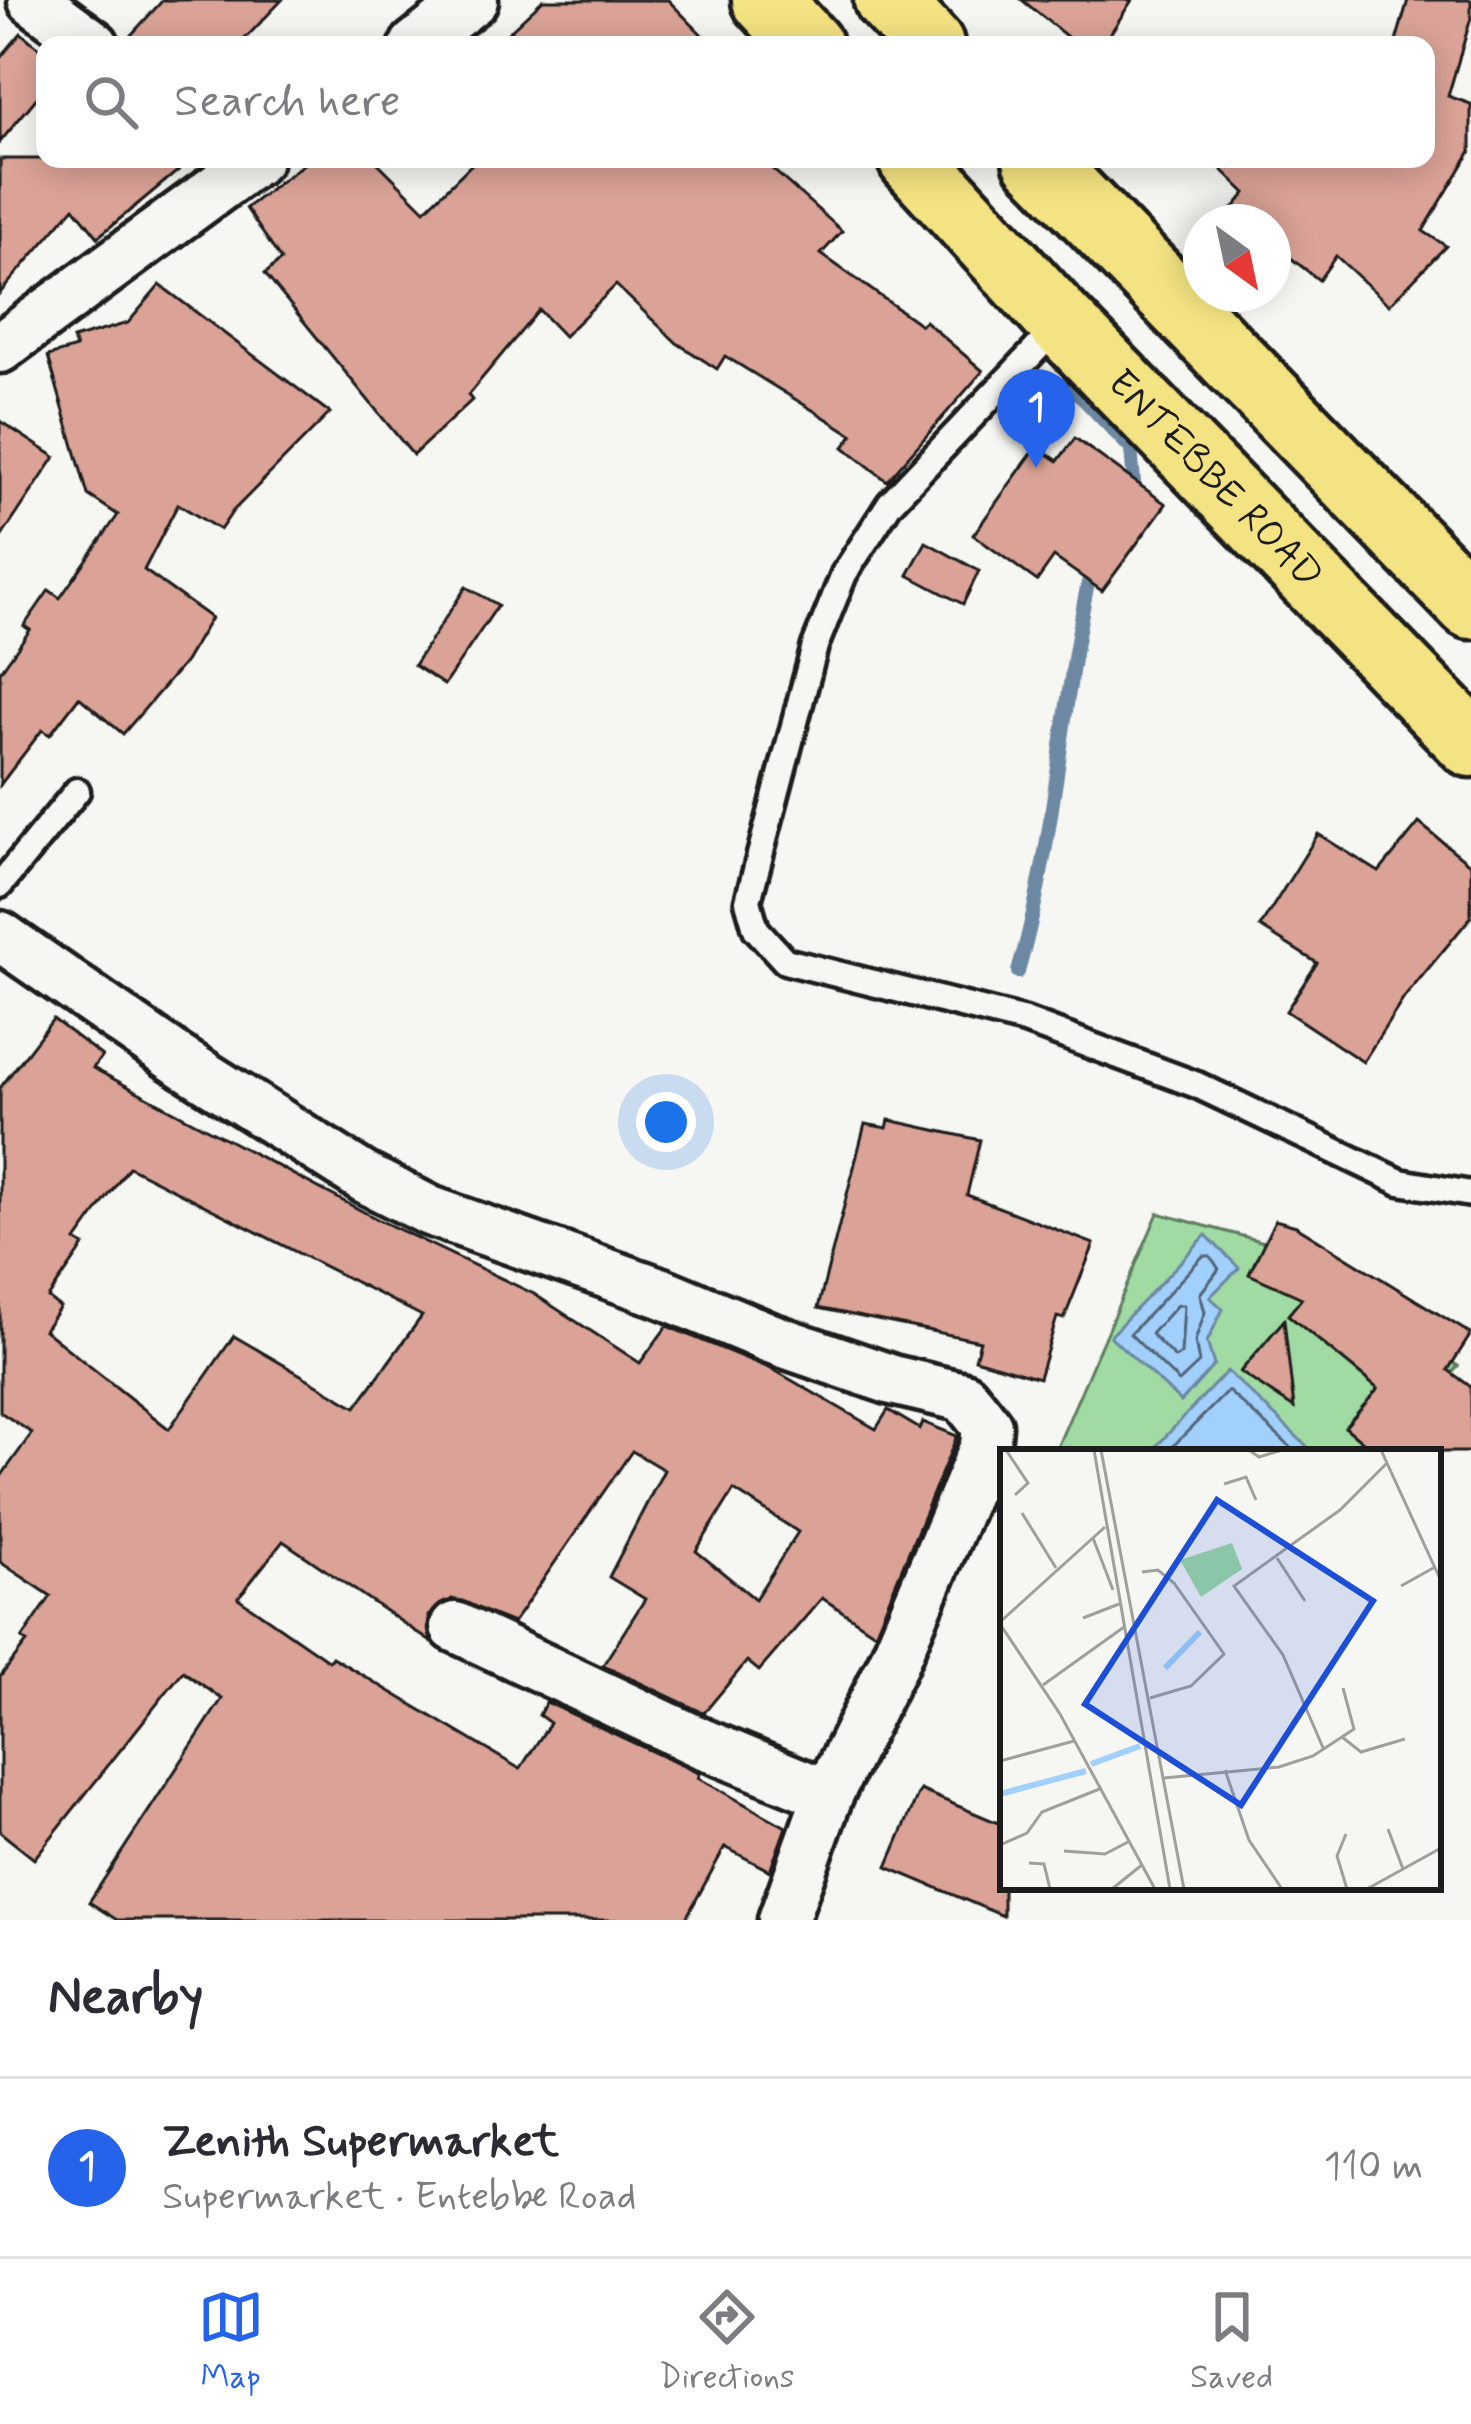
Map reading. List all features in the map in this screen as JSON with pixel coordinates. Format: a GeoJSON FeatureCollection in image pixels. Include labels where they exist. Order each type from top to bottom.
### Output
{"type":"FeatureCollection","features":[{"type":"Feature","properties":{"kind":"main road"},"geometry":{"type":"LineString","coordinates":[[766,0],[800,36]]}},
{"type":"Feature","properties":{"kind":"main road"},"geometry":{"type":"LineString","coordinates":[[888,0],[922,36]]}},
{"type":"Feature","properties":{"kind":"main road","name":"ENTEBBE ROAD"},"geometry":{"type":"LineString","coordinates":[[921,168],[1061,322],[1471,743]]}},
{"type":"Feature","properties":{"kind":"main road"},"geometry":{"type":"LineString","coordinates":[[1046,168],[1471,605]]}},
{"type":"Feature","properties":{"kind":"street"},"geometry":{"type":"LineString","coordinates":[[33,0],[82,36]]}},
{"type":"Feature","properties":{"kind":"street"},"geometry":{"type":"LineString","coordinates":[[427,36],[473,0]]}},
{"type":"Feature","properties":{"kind":"street"},"geometry":{"type":"LineString","coordinates":[[0,348],[243,168]]}},
{"type":"Feature","properties":{"kind":"street"},"geometry":{"type":"LineString","coordinates":[[0,935],[298,1138],[430,1211],[831,1359],[892,1380],[946,1390],[977,1408],[987,1426],[985,1446],[893,1663],[828,1795],[783,1920]]}},
{"type":"Feature","properties":{"kind":"street"},"geometry":{"type":"LineString","coordinates":[[455,1627],[701,1743],[828,1795]]}},
{"type":"Feature","properties":{"kind":"lane"},"geometry":{"type":"LineString","coordinates":[[1061,322],[890,503],[844,574],[815,646],[748,901],[757,928],[785,962],[1025,1021],[1197,1085],[1400,1182],[1471,1194]]}},
{"type":"Feature","properties":{"kind":"lane"},"geometry":{"type":"LineString","coordinates":[[0,885],[77,790]]}},
{"type":"Feature","properties":{"kind":"green space"},"geometry":{"type":"Polygon","coordinates":[[[1158,1213],[1275,1245],[1458,1366],[1379,1449],[1056,1449],[1158,1213]]]}},
{"type":"Feature","properties":{"kind":"water"},"geometry":{"type":"Polygon","coordinates":[[[1206,1235],[1239,1268],[1210,1297],[1223,1309],[1207,1342],[1214,1365],[1181,1402],[1110,1336],[1206,1235]]]}},
{"type":"Feature","properties":{"kind":"water"},"geometry":{"type":"Polygon","coordinates":[[[1227,1371],[1310,1449],[1154,1449],[1227,1371]]]}},
{"type":"Feature","properties":{"kind":"building"},"geometry":{"type":"Polygon","coordinates":[[[163,0],[282,0],[248,36],[130,36],[163,0]]]}},
{"type":"Feature","properties":{"kind":"building"},"geometry":{"type":"Polygon","coordinates":[[[543,0],[668,0],[703,36],[505,36],[543,0]]]}},
{"type":"Feature","properties":{"kind":"building"},"geometry":{"type":"Polygon","coordinates":[[[1022,0],[1132,0],[1109,36],[1066,36],[1022,0]]]}},
{"type":"Feature","properties":{"kind":"building"},"geometry":{"type":"Polygon","coordinates":[[[1408,0],[1471,0],[1471,18],[1448,96],[1471,104],[1471,151],[1423,231],[1446,246],[1389,305],[1336,256],[1319,280],[1291,258],[1291,204],[1237,204],[1246,193],[1220,168],[1435,168],[1435,36],[1398,36],[1408,0]]]}},
{"type":"Feature","properties":{"kind":"building"},"geometry":{"type":"Polygon","coordinates":[[[21,33],[36,46],[36,99],[0,142],[0,58],[21,33]]]}},
{"type":"Feature","properties":{"kind":"building"},"geometry":{"type":"Polygon","coordinates":[[[0,159],[36,159],[36,168],[181,168],[98,237],[74,207],[0,293],[0,159]]]}},
{"type":"Feature","properties":{"kind":"building"},"geometry":{"type":"Polygon","coordinates":[[[298,168],[383,168],[425,210],[468,168],[771,168],[842,231],[821,254],[921,325],[925,321],[983,371],[887,481],[844,447],[853,435],[725,356],[717,369],[677,343],[616,285],[564,336],[539,310],[468,395],[472,400],[413,455],[265,274],[281,260],[246,208],[298,168]]]}},
{"type":"Feature","properties":{"kind":"building"},"geometry":{"type":"Polygon","coordinates":[[[160,285],[330,413],[220,530],[178,504],[144,570],[211,618],[184,663],[123,734],[79,697],[50,735],[42,730],[0,785],[0,672],[30,630],[24,626],[49,590],[60,598],[118,515],[88,495],[48,356],[76,348],[73,339],[128,323],[160,285]]]}},
{"type":"Feature","properties":{"kind":"building"},"geometry":{"type":"Polygon","coordinates":[[[0,421],[55,457],[0,539],[0,421]]]}},
{"type":"Feature","properties":{"kind":"building"},"geometry":{"type":"Polygon","coordinates":[[[1075,438],[1166,504],[1102,591],[1054,557],[1037,581],[973,535],[1037,446],[1058,461],[1075,438]]]}},
{"type":"Feature","properties":{"kind":"building"},"geometry":{"type":"Polygon","coordinates":[[[926,542],[979,571],[963,604],[908,575],[926,542]]]}},
{"type":"Feature","properties":{"kind":"building"},"geometry":{"type":"Polygon","coordinates":[[[466,587],[498,605],[444,685],[414,665],[466,587]]]}},
{"type":"Feature","properties":{"kind":"building"},"geometry":{"type":"Polygon","coordinates":[[[1419,823],[1471,865],[1471,917],[1404,998],[1363,1062],[1286,1011],[1317,963],[1260,927],[1318,834],[1379,872],[1419,823]]]}},
{"type":"Feature","properties":{"kind":"building"},"geometry":{"type":"Polygon","coordinates":[[[53,1019],[102,1056],[93,1068],[377,1219],[534,1294],[640,1363],[667,1326],[774,1370],[876,1429],[888,1410],[920,1429],[923,1422],[957,1436],[875,1633],[822,1598],[759,1671],[747,1661],[704,1713],[603,1665],[645,1599],[609,1577],[664,1470],[632,1451],[513,1623],[452,1599],[429,1616],[431,1642],[283,1541],[238,1598],[329,1661],[332,1657],[520,1769],[550,1723],[539,1715],[546,1702],[700,1774],[698,1778],[786,1827],[770,1871],[725,1847],[685,1920],[117,1920],[89,1902],[222,1699],[183,1671],[34,1859],[0,1832],[0,1677],[27,1642],[22,1639],[51,1596],[0,1562],[0,1478],[32,1433],[0,1412],[0,1088],[53,1019]],[[129,1167],[76,1241],[84,1246],[48,1298],[60,1307],[44,1330],[169,1429],[234,1336],[356,1407],[422,1316],[129,1167]],[[734,1490],[696,1551],[755,1599],[798,1532],[734,1490]]]}},
{"type":"Feature","properties":{"kind":"building"},"geometry":{"type":"Polygon","coordinates":[[[889,1120],[980,1140],[967,1195],[1094,1244],[1064,1319],[1057,1317],[1039,1378],[975,1359],[980,1341],[818,1308],[865,1124],[887,1128],[889,1120]]]}},
{"type":"Feature","properties":{"kind":"building"},"geometry":{"type":"Polygon","coordinates":[[[1275,1220],[1296,1226],[1471,1334],[1448,1370],[1471,1387],[1471,1452],[1371,1449],[1345,1427],[1378,1389],[1288,1315],[1302,1298],[1249,1274],[1275,1220]]]}},
{"type":"Feature","properties":{"kind":"building"},"geometry":{"type":"Polygon","coordinates":[[[1284,1320],[1294,1408],[1240,1372],[1284,1320]]]}},
{"type":"Feature","properties":{"kind":"building"},"geometry":{"type":"Polygon","coordinates":[[[920,1790],[1000,1824],[1003,1916],[887,1867],[920,1790]]]}},
{"type":"Feature","properties":{"kind":"waterway"},"geometry":{"type":"LineString","coordinates":[[1067,382],[1131,449],[1135,493]]}},
{"type":"Feature","properties":{"kind":"waterway"},"geometry":{"type":"LineString","coordinates":[[1018,972],[1041,876],[1088,583]]}},
{"type":"Feature","properties":{"kind":"place","name":"Zenith Supermarket"},"geometry":{"type":"Point","coordinates":[1036,468]}}]}
